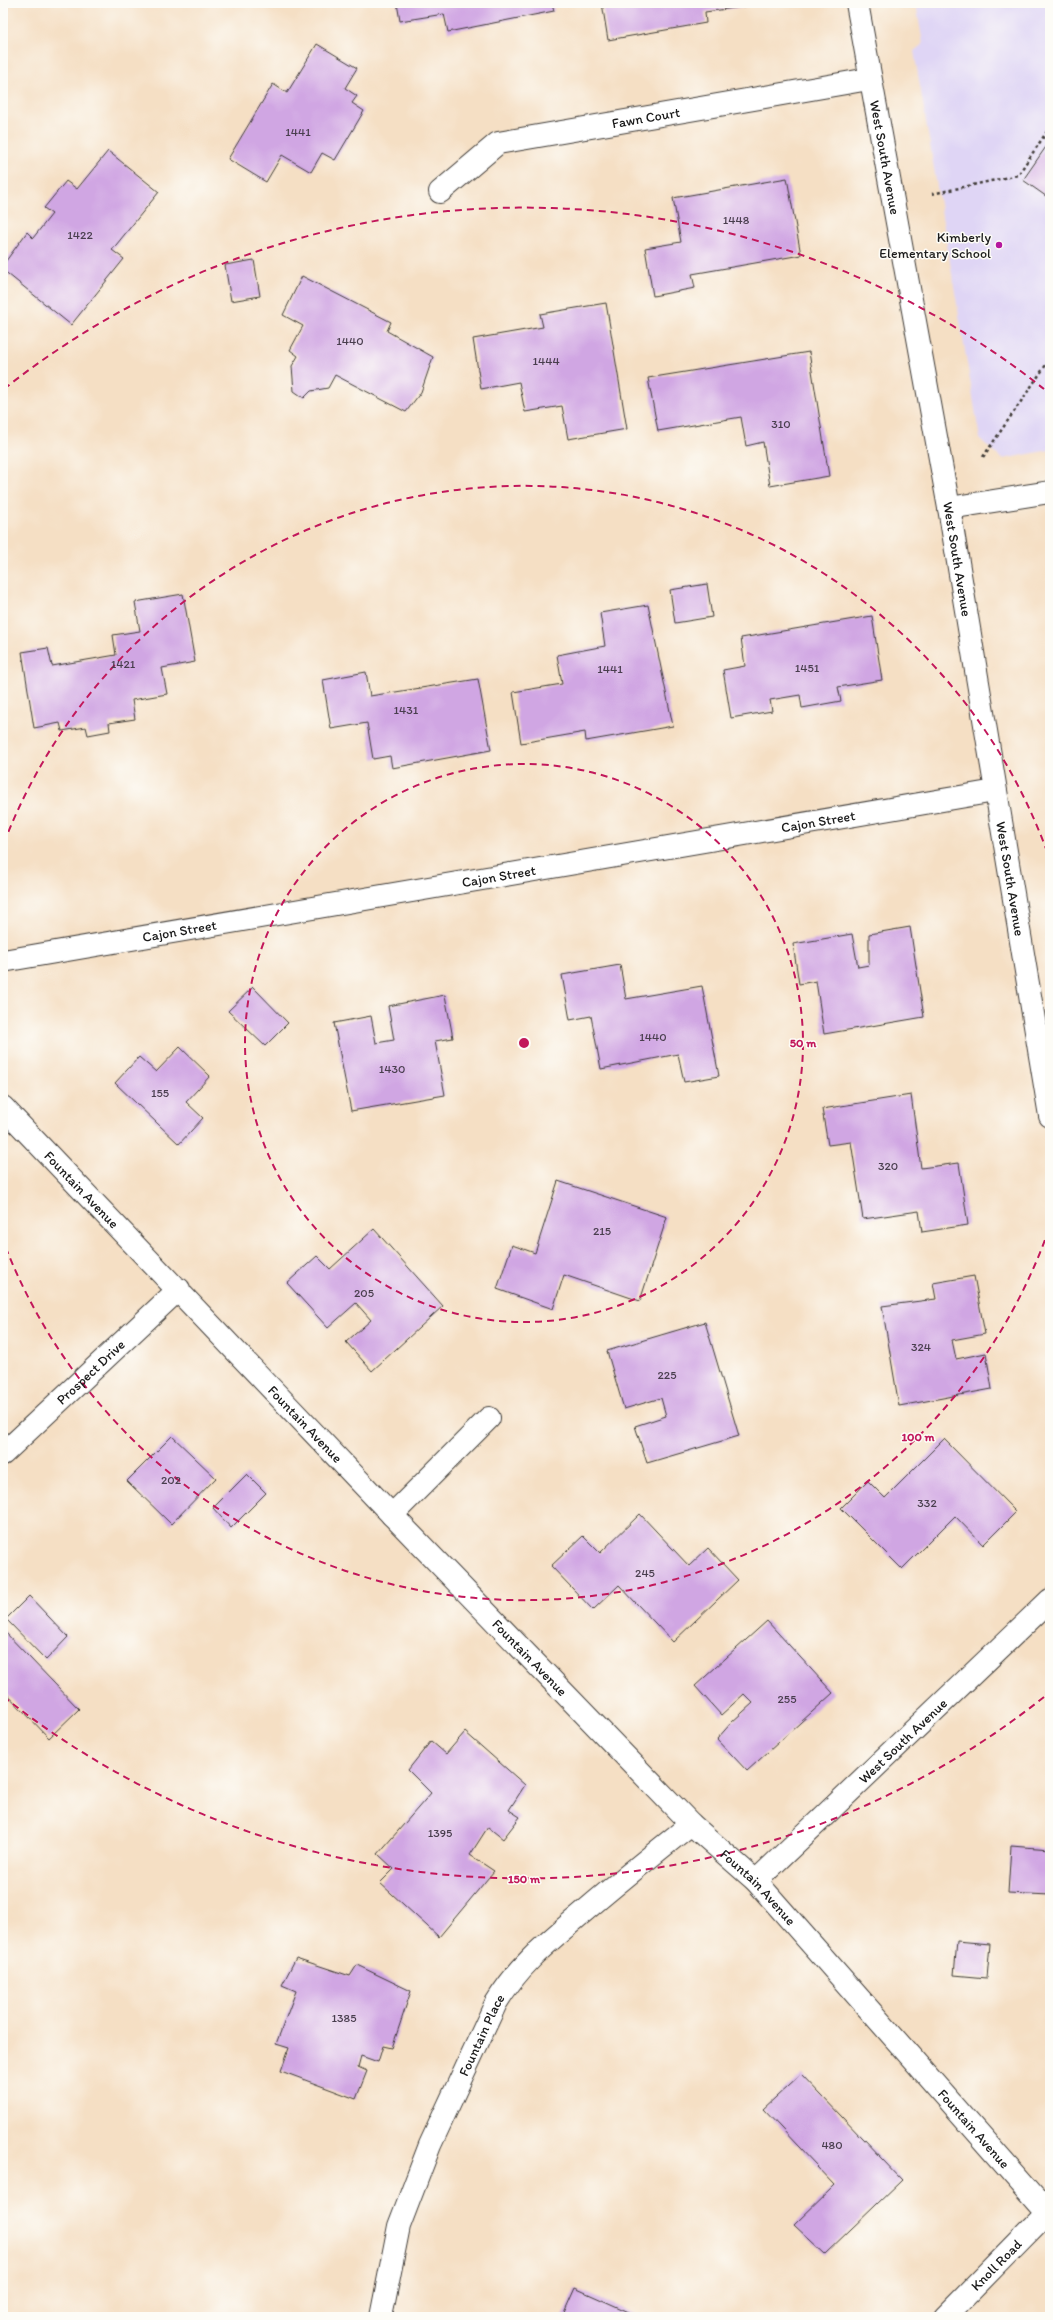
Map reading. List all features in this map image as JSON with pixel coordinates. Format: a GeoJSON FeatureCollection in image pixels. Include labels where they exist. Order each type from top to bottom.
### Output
{"type":"FeatureCollection","features":[{"type":"Feature","properties":{"kind":"street","name":"West South Avenue"},"geometry":{"type":"LineString","coordinates":[[856,3],[949,508],[1050,1116]]}},
{"type":"Feature","properties":{"kind":"street","name":"Fawn Court"},"geometry":{"type":"LineString","coordinates":[[440,192],[498,143],[869,79]]}},
{"type":"Feature","properties":{"kind":"street"},"geometry":{"type":"LineString","coordinates":[[949,508],[1050,492]]}},
{"type":"Feature","properties":{"kind":"street","name":"Cajon Street"},"geometry":{"type":"LineString","coordinates":[[3,961],[995,791]]}},
{"type":"Feature","properties":{"kind":"street","name":"Fountain Avenue"},"geometry":{"type":"LineString","coordinates":[[3,1107],[392,1515],[691,1824],[756,1881],[1049,2213]]}},
{"type":"Feature","properties":{"kind":"street","name":"Prospect Drive"},"geometry":{"type":"LineString","coordinates":[[3,1454],[178,1290]]}},
{"type":"Feature","properties":{"kind":"street"},"geometry":{"type":"LineString","coordinates":[[392,1515],[489,1418]]}},
{"type":"Feature","properties":{"kind":"street","name":"West South Avenue"},"geometry":{"type":"LineString","coordinates":[[756,1881],[1050,1600]]}},
{"type":"Feature","properties":{"kind":"street","name":"Fountain Place"},"geometry":{"type":"LineString","coordinates":[[381,2317],[399,2226],[427,2152],[470,2057],[496,2003],[507,1985],[522,1965],[691,1824]]}},
{"type":"Feature","properties":{"kind":"street","name":"Knoll Road"},"geometry":{"type":"LineString","coordinates":[[944,2317],[1049,2213]]}},
{"type":"Feature","properties":{"kind":"path"},"geometry":{"type":"LineString","coordinates":[[932,194],[1018,175],[1050,127]]}},
{"type":"Feature","properties":{"kind":"path"},"geometry":{"type":"LineString","coordinates":[[983,456],[1050,358]]}},
{"type":"Feature","properties":{"kind":"shaded area","name":"Kimberly Elementary School"},"geometry":{"type":"Polygon","coordinates":[[[916,3],[1050,3],[1050,450],[1002,459],[980,439],[914,51],[923,44],[916,3]]]}},
{"type":"Feature","properties":{"kind":"building"},"geometry":{"type":"Polygon","coordinates":[[[397,3],[552,3],[554,11],[448,32],[444,14],[400,21],[397,3]]]}},
{"type":"Feature","properties":{"kind":"building"},"geometry":{"type":"Polygon","coordinates":[[[602,3],[756,3],[756,5],[705,12],[706,23],[608,40],[602,3]]]}},
{"type":"Feature","properties":{"kind":"building"},"geometry":{"type":"Polygon","coordinates":[[[317,44],[357,68],[345,88],[357,96],[352,103],[364,111],[335,160],[322,153],[311,172],[282,155],[266,182],[228,159],[273,84],[287,93],[317,44]]]}},
{"type":"Feature","properties":{"kind":"building"},"geometry":{"type":"Polygon","coordinates":[[[1050,141],[1050,199],[1023,180],[1050,141]]]}},
{"type":"Feature","properties":{"kind":"building"},"geometry":{"type":"Polygon","coordinates":[[[108,151],[159,192],[112,250],[124,259],[71,325],[3,270],[3,265],[27,232],[33,238],[52,214],[44,208],[66,181],[77,189],[108,151]]]}},
{"type":"Feature","properties":{"kind":"building"},"geometry":{"type":"Polygon","coordinates":[[[787,178],[801,255],[692,274],[695,288],[653,296],[645,248],[681,242],[673,198],[787,178]]]}},
{"type":"Feature","properties":{"kind":"building"},"geometry":{"type":"Polygon","coordinates":[[[254,260],[260,296],[231,301],[225,265],[254,260]]]}},
{"type":"Feature","properties":{"kind":"building"},"geometry":{"type":"Polygon","coordinates":[[[302,276],[391,322],[387,331],[433,357],[421,392],[406,412],[335,375],[328,388],[311,391],[304,398],[294,391],[292,366],[298,356],[290,350],[303,326],[283,315],[302,276]]]}},
{"type":"Feature","properties":{"kind":"building"},"geometry":{"type":"Polygon","coordinates":[[[606,303],[627,429],[568,439],[562,406],[525,412],[519,382],[481,389],[473,339],[543,327],[540,314],[606,303]]]}},
{"type":"Feature","properties":{"kind":"building"},"geometry":{"type":"Polygon","coordinates":[[[809,352],[829,476],[770,486],[763,442],[746,446],[741,417],[658,431],[648,378],[809,352]]]}},
{"type":"Feature","properties":{"kind":"building"},"geometry":{"type":"Polygon","coordinates":[[[707,584],[712,617],[675,623],[670,590],[707,584]]]}},
{"type":"Feature","properties":{"kind":"building"},"geometry":{"type":"Polygon","coordinates":[[[183,594],[195,662],[162,668],[167,694],[132,700],[135,719],[109,723],[110,731],[88,735],[86,727],[62,731],[60,723],[34,728],[22,652],[48,648],[52,666],[116,655],[113,635],[140,631],[135,602],[183,594]]]}},
{"type":"Feature","properties":{"kind":"building"},"geometry":{"type":"Polygon","coordinates":[[[648,605],[673,726],[586,741],[585,732],[521,743],[513,692],[562,684],[557,655],[605,646],[600,613],[648,605]]]}},
{"type":"Feature","properties":{"kind":"building"},"geometry":{"type":"Polygon","coordinates":[[[872,616],[882,680],[838,687],[841,701],[802,708],[800,695],[770,700],[772,711],[731,718],[723,670],[745,666],[741,638],[872,616]]]}},
{"type":"Feature","properties":{"kind":"building"},"geometry":{"type":"Polygon","coordinates":[[[366,672],[370,696],[478,679],[491,750],[392,768],[390,756],[373,759],[367,723],[331,729],[323,680],[366,672]]]}},
{"type":"Feature","properties":{"kind":"building"},"geometry":{"type":"Polygon","coordinates":[[[910,927],[924,1017],[824,1034],[816,981],[799,984],[793,944],[852,934],[858,967],[869,965],[869,934],[910,927]]]}},
{"type":"Feature","properties":{"kind":"building"},"geometry":{"type":"Polygon","coordinates":[[[620,965],[626,999],[702,986],[719,1076],[684,1082],[678,1054],[601,1069],[591,1016],[570,1020],[562,975],[620,965]]]}},
{"type":"Feature","properties":{"kind":"building"},"geometry":{"type":"Polygon","coordinates":[[[253,987],[288,1023],[265,1046],[228,1011],[253,987]]]}},
{"type":"Feature","properties":{"kind":"building"},"geometry":{"type":"Polygon","coordinates":[[[445,995],[453,1038],[435,1041],[445,1095],[351,1111],[334,1023],[371,1016],[376,1043],[394,1040],[388,1006],[445,995]]]}},
{"type":"Feature","properties":{"kind":"building"},"geometry":{"type":"Polygon","coordinates":[[[180,1047],[210,1076],[186,1102],[203,1118],[179,1144],[115,1083],[139,1057],[156,1072],[180,1047]]]}},
{"type":"Feature","properties":{"kind":"building"},"geometry":{"type":"Polygon","coordinates":[[[911,1095],[921,1168],[959,1163],[968,1225],[922,1232],[919,1211],[863,1219],[851,1142],[828,1145],[822,1109],[911,1095]]]}},
{"type":"Feature","properties":{"kind":"building"},"geometry":{"type":"Polygon","coordinates":[[[558,1181],[667,1217],[640,1301],[564,1275],[553,1309],[497,1289],[512,1245],[535,1253],[558,1181]]]}},
{"type":"Feature","properties":{"kind":"building"},"geometry":{"type":"Polygon","coordinates":[[[374,1229],[443,1306],[372,1371],[346,1342],[371,1320],[356,1303],[328,1328],[287,1283],[317,1256],[330,1269],[374,1229]]]}},
{"type":"Feature","properties":{"kind":"building"},"geometry":{"type":"Polygon","coordinates":[[[974,1276],[985,1334],[952,1340],[956,1359],[986,1353],[992,1389],[899,1406],[882,1306],[936,1299],[933,1283],[974,1276]]]}},
{"type":"Feature","properties":{"kind":"building"},"geometry":{"type":"Polygon","coordinates":[[[705,1322],[739,1436],[647,1463],[635,1426],[666,1416],[661,1398],[624,1409],[607,1351],[705,1322]]]}},
{"type":"Feature","properties":{"kind":"building"},"geometry":{"type":"Polygon","coordinates":[[[172,1436],[216,1478],[171,1524],[127,1481],[172,1436]]]}},
{"type":"Feature","properties":{"kind":"building"},"geometry":{"type":"Polygon","coordinates":[[[944,1439],[1016,1512],[983,1545],[955,1516],[902,1569],[841,1508],[868,1481],[885,1498],[944,1439]]]}},
{"type":"Feature","properties":{"kind":"building"},"geometry":{"type":"Polygon","coordinates":[[[247,1474],[266,1493],[231,1528],[213,1508],[247,1474]]]}},
{"type":"Feature","properties":{"kind":"building"},"geometry":{"type":"Polygon","coordinates":[[[640,1514],[689,1566],[708,1548],[738,1580],[673,1642],[619,1585],[593,1610],[551,1566],[583,1536],[600,1553],[640,1514]]]}},
{"type":"Feature","properties":{"kind":"building"},"geometry":{"type":"Polygon","coordinates":[[[29,1596],[68,1637],[46,1660],[6,1619],[29,1596]]]}},
{"type":"Feature","properties":{"kind":"building"},"geometry":{"type":"Polygon","coordinates":[[[767,1621],[833,1693],[747,1771],[717,1739],[732,1722],[753,1703],[744,1694],[721,1715],[695,1686],[767,1621]]]}},
{"type":"Feature","properties":{"kind":"building"},"geometry":{"type":"Polygon","coordinates":[[[3,1630],[79,1709],[49,1738],[3,1690],[3,1630]]]}},
{"type":"Feature","properties":{"kind":"building"},"geometry":{"type":"Polygon","coordinates":[[[465,1732],[525,1785],[509,1810],[520,1817],[503,1839],[488,1827],[470,1855],[494,1871],[439,1937],[380,1883],[394,1869],[378,1854],[431,1793],[408,1770],[431,1741],[446,1754],[465,1732]]]}},
{"type":"Feature","properties":{"kind":"building"},"geometry":{"type":"Polygon","coordinates":[[[1011,1846],[1050,1849],[1050,1895],[1008,1893],[1011,1846]]]}},
{"type":"Feature","properties":{"kind":"building"},"geometry":{"type":"Polygon","coordinates":[[[957,1941],[990,1944],[987,1978],[954,1975],[957,1941]]]}},
{"type":"Feature","properties":{"kind":"building"},"geometry":{"type":"Polygon","coordinates":[[[296,1958],[350,1976],[357,1965],[411,1991],[392,2048],[383,2046],[378,2062],[361,2056],[358,2067],[367,2071],[356,2099],[281,2071],[289,2048],[276,2044],[296,1991],[282,1985],[296,1958]]]}},
{"type":"Feature","properties":{"kind":"building"},"geometry":{"type":"Polygon","coordinates":[[[801,2074],[902,2180],[825,2254],[794,2225],[835,2185],[763,2109],[801,2074]]]}},
{"type":"Feature","properties":{"kind":"building"},"geometry":{"type":"Polygon","coordinates":[[[575,2288],[640,2317],[562,2317],[575,2288]]]}},
{"type":"Feature","properties":{"kind":"place","name":"Kimberly Elementary School"},"geometry":{"type":"Point","coordinates":[999,245]}}]}
